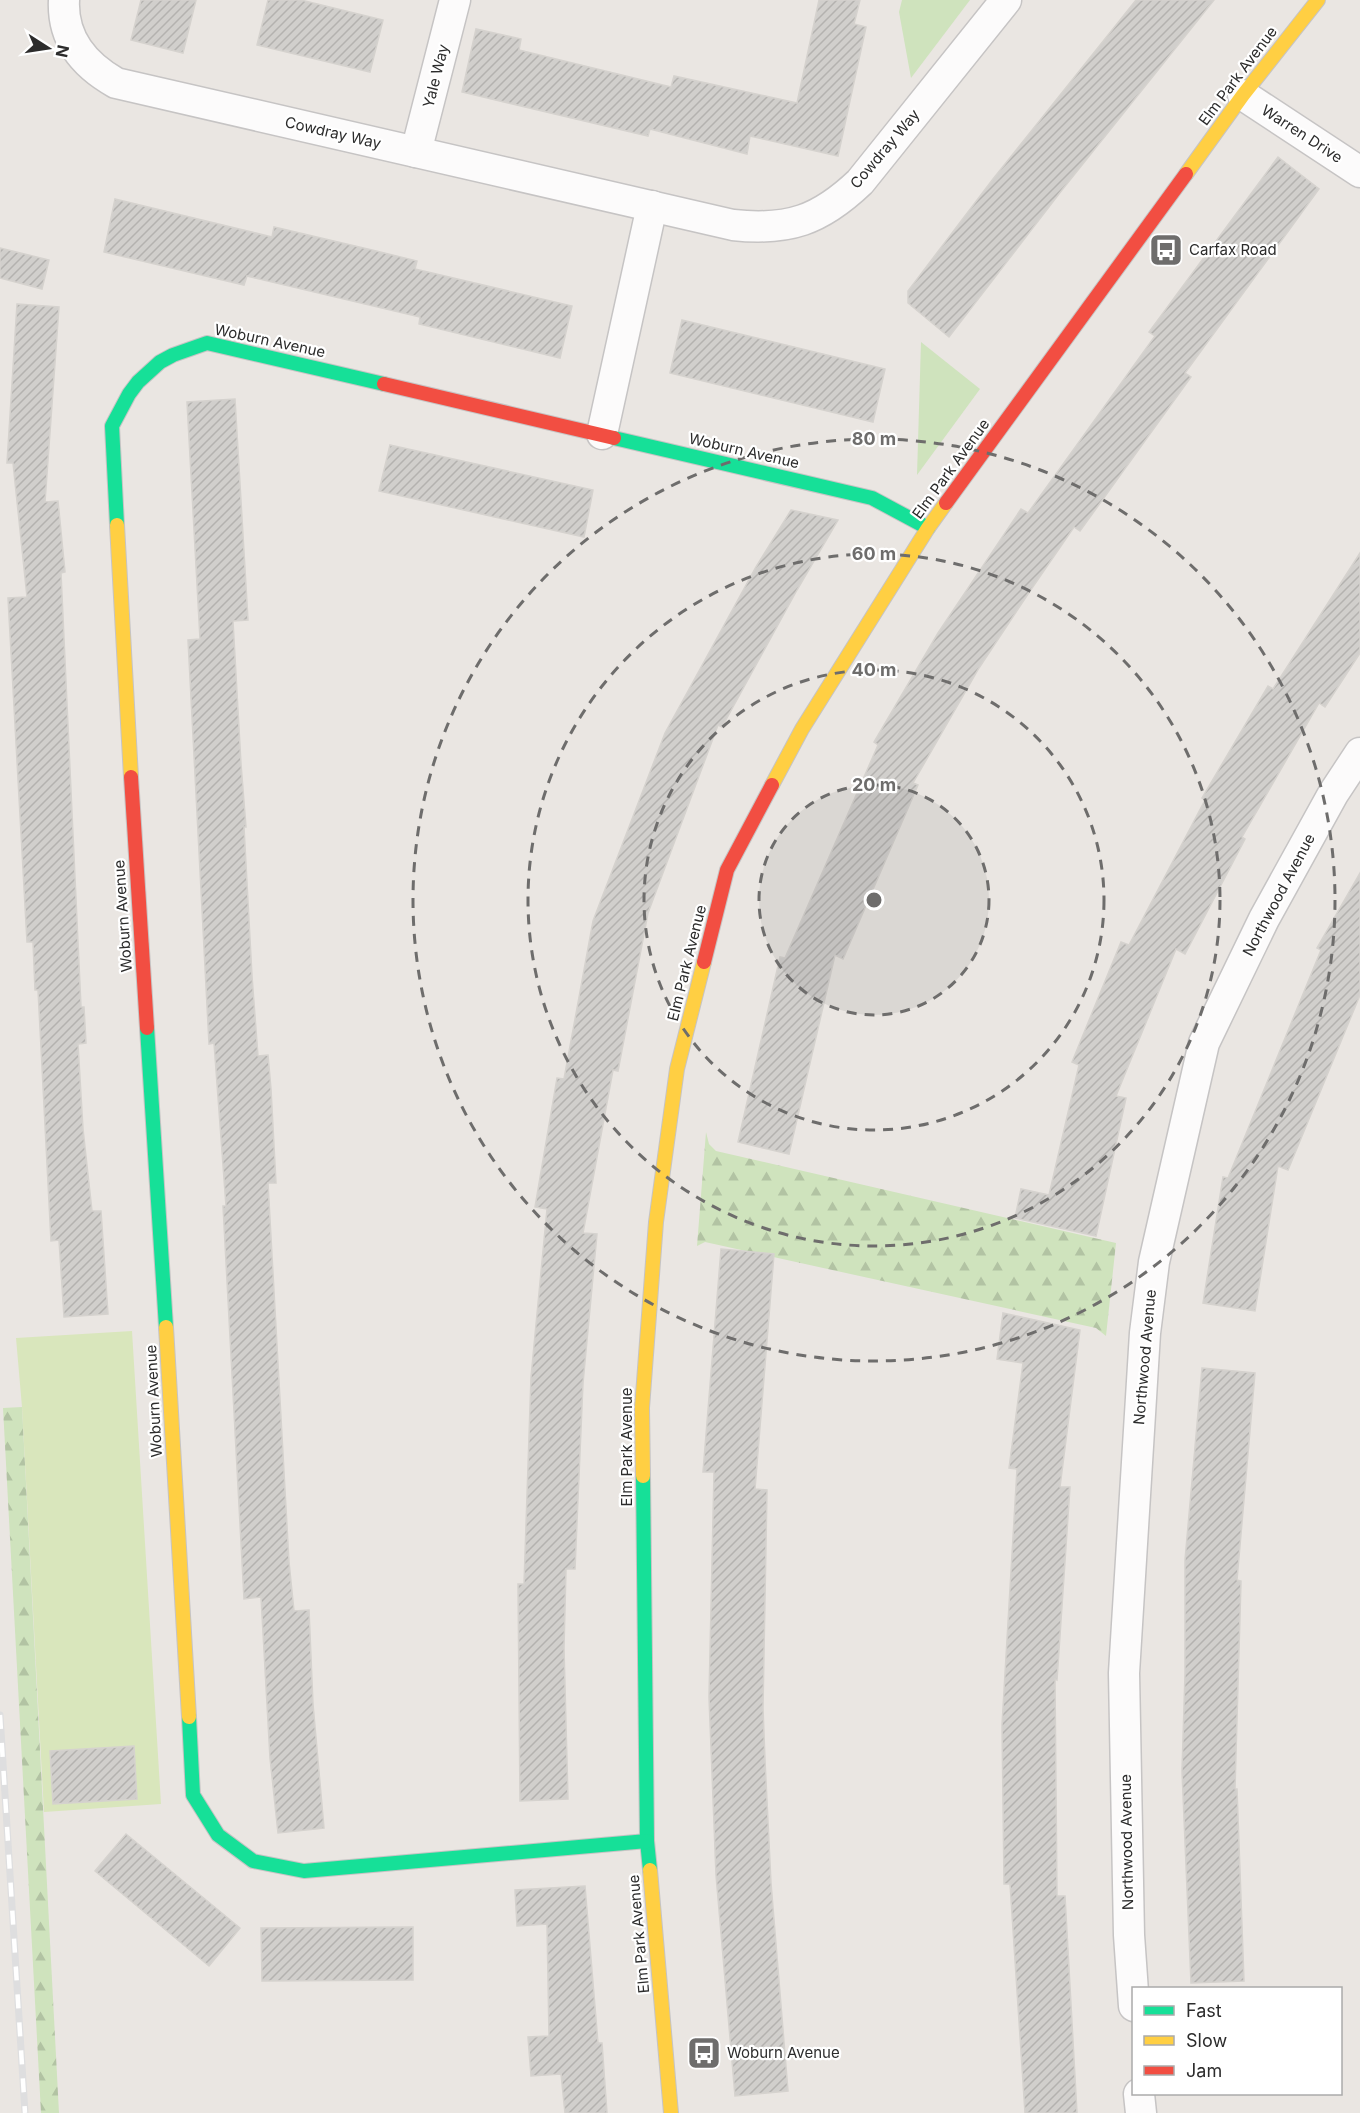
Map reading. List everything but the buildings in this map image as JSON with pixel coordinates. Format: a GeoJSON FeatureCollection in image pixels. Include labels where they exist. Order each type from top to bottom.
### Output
{"type":"FeatureCollection","features":[{"type":"Feature","properties":{"kind":"street","name":"Cowdray Way"},"geometry":{"type":"LineString","coordinates":[[64,0],[66,26],[83,59],[98,73],[116,83],[733,225],[756,228],[780,226],[802,220],[824,211],[843,198],[860,182],[1006,0]]}},
{"type":"Feature","properties":{"kind":"street","name":"Yale Way"},"geometry":{"type":"LineString","coordinates":[[416,152],[455,0]]}},
{"type":"Feature","properties":{"kind":"street","name":"Elm Park Avenue"},"geometry":{"type":"LineString","coordinates":[[671,2113],[647,1841],[642,1408],[656,1222],[677,1070],[727,870],[802,729],[928,528],[1243,95],[1318,0]]}},
{"type":"Feature","properties":{"kind":"street","name":"Warren Drive"},"geometry":{"type":"LineString","coordinates":[[1243,95],[1360,172]]}},
{"type":"Feature","properties":{"kind":"street"},"geometry":{"type":"LineString","coordinates":[[602,435],[652,206]]}},
{"type":"Feature","properties":{"kind":"street","name":"Woburn Avenue"},"geometry":{"type":"LineString","coordinates":[[647,1841],[304,1871],[253,1861],[218,1835],[193,1795],[166,1318],[130,765],[112,426],[123,401],[138,380],[159,362],[182,350],[207,343],[872,498],[928,528]]}},
{"type":"Feature","properties":{"kind":"street","name":"Northwood Avenue"},"geometry":{"type":"LineString","coordinates":[[1133,1987],[1129,1935],[1124,1672],[1145,1333],[1154,1262],[1204,1043],[1264,919],[1333,794],[1360,753]]}},
{"type":"Feature","properties":{"kind":"street"},"geometry":{"type":"LineString","coordinates":[[1139,2095],[1141,2113]]}},
{"type":"Feature","properties":{"kind":"green space"},"geometry":{"type":"Polygon","coordinates":[[[902,0],[970,0],[911,78],[899,12],[902,0]]]}},
{"type":"Feature","properties":{"kind":"green space"},"geometry":{"type":"Polygon","coordinates":[[[921,342],[980,389],[917,475],[921,342]]]}},
{"type":"Feature","properties":{"kind":"green space"},"geometry":{"type":"Polygon","coordinates":[[[706,1132],[709,1144],[716,1151],[1116,1243],[1106,1336],[1096,1328],[705,1242],[697,1246],[706,1132]]]}},
{"type":"Feature","properties":{"kind":"green space"},"geometry":{"type":"Polygon","coordinates":[[[132,1331],[161,1804],[44,1812],[22,1407],[16,1338],[132,1331]]]}},
{"type":"Feature","properties":{"kind":"green space"},"geometry":{"type":"Polygon","coordinates":[[[22,1407],[59,2113],[41,2113],[3,1408],[22,1407]]]}},
{"type":"Feature","properties":{"kind":"railway"},"geometry":{"type":"LineString","coordinates":[[0,1715],[25,2113]]}},
{"type":"Feature","properties":{"kind":"traffic: fast"},"geometry":{"type":"LineString","coordinates":[[117,525],[112,426],[138,382],[160,362],[173,355],[207,343],[384,384]]}},
{"type":"Feature","properties":{"kind":"traffic: fast"},"geometry":{"type":"LineString","coordinates":[[614,438],[872,498],[928,528]]}},
{"type":"Feature","properties":{"kind":"traffic: fast"},"geometry":{"type":"LineString","coordinates":[[147,1028],[166,1327]]}},
{"type":"Feature","properties":{"kind":"traffic: fast"},"geometry":{"type":"LineString","coordinates":[[643,1476],[647,1841],[650,1870]]}},
{"type":"Feature","properties":{"kind":"traffic: fast"},"geometry":{"type":"LineString","coordinates":[[189,1717],[193,1795],[218,1835],[253,1861],[304,1871],[647,1841]]}},
{"type":"Feature","properties":{"kind":"traffic: slow"},"geometry":{"type":"LineString","coordinates":[[1186,174],[1243,95],[1318,0]]}},
{"type":"Feature","properties":{"kind":"traffic: slow"},"geometry":{"type":"LineString","coordinates":[[772,785],[802,729],[946,503]]}},
{"type":"Feature","properties":{"kind":"traffic: slow"},"geometry":{"type":"LineString","coordinates":[[117,525],[131,777]]}},
{"type":"Feature","properties":{"kind":"traffic: slow"},"geometry":{"type":"LineString","coordinates":[[643,1476],[642,1408],[656,1222],[677,1069],[704,962]]}},
{"type":"Feature","properties":{"kind":"traffic: slow"},"geometry":{"type":"LineString","coordinates":[[166,1327],[189,1717]]}},
{"type":"Feature","properties":{"kind":"traffic: slow"},"geometry":{"type":"LineString","coordinates":[[650,1870],[671,2113]]}},
{"type":"Feature","properties":{"kind":"traffic: jam"},"geometry":{"type":"LineString","coordinates":[[946,503],[1186,174]]}},
{"type":"Feature","properties":{"kind":"traffic: jam"},"geometry":{"type":"LineString","coordinates":[[384,384],[614,438]]}},
{"type":"Feature","properties":{"kind":"traffic: jam"},"geometry":{"type":"LineString","coordinates":[[131,777],[147,1028]]}},
{"type":"Feature","properties":{"kind":"traffic: jam"},"geometry":{"type":"LineString","coordinates":[[704,962],[727,870],[772,785]]}},
{"type":"Feature","properties":{"kind":"place","name":"Carfax Road"},"geometry":{"type":"Point","coordinates":[1166,250]}},
{"type":"Feature","properties":{"kind":"place","name":"Woburn Avenue"},"geometry":{"type":"Point","coordinates":[704,2053]}}]}
